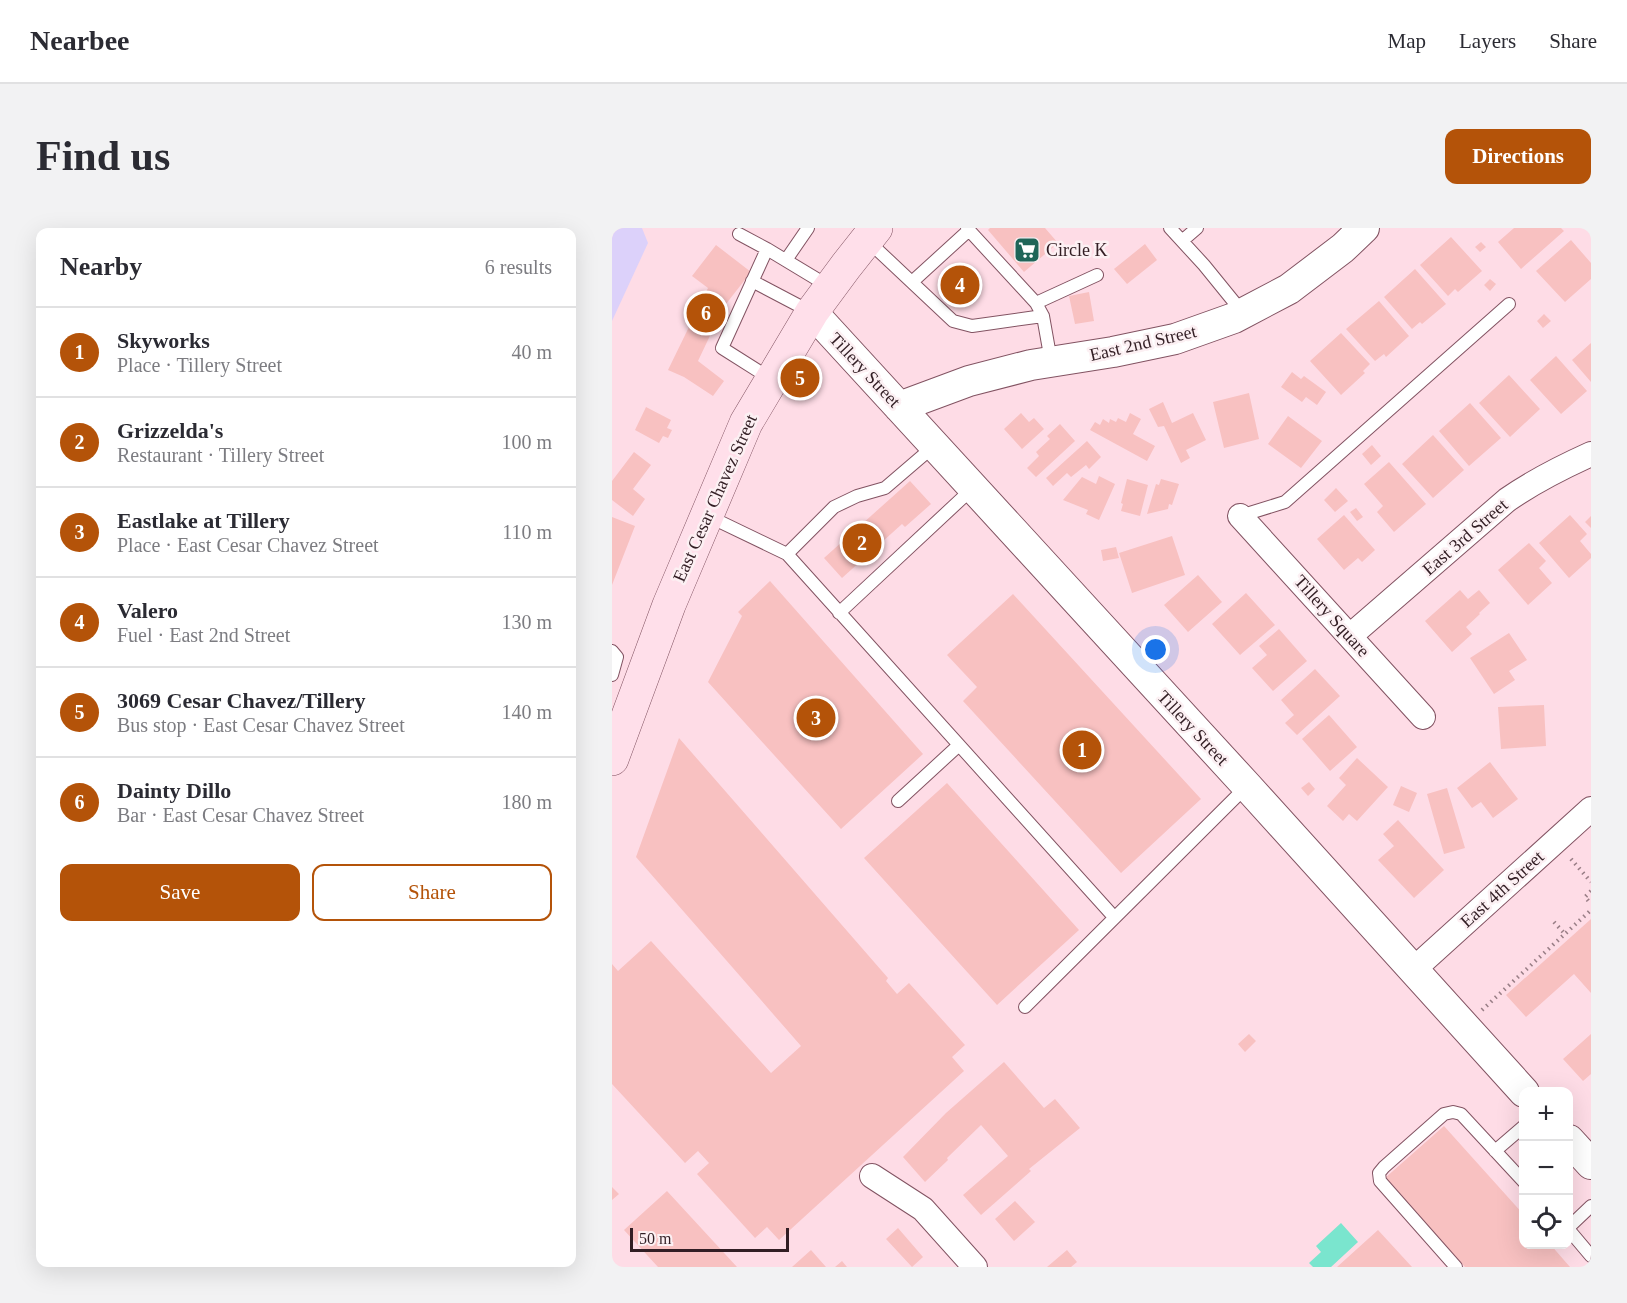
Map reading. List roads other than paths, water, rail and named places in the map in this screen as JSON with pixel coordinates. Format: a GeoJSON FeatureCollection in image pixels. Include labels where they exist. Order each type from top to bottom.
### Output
{"type":"FeatureCollection","features":[{"type":"Feature","properties":{"kind":"main road","name":"East Cesar Chavez Street"},"geometry":{"type":"LineString","coordinates":[[614,745],[669,605],[746,423],[821,300],[872,234]]}},
{"type":"Feature","properties":{"kind":"street","name":"East 2nd Street"},"geometry":{"type":"LineString","coordinates":[[899,407],[969,381],[1031,364],[1113,352],[1175,339],[1234,318],[1289,289],[1343,248],[1364,228]]}},
{"type":"Feature","properties":{"kind":"street","name":"Tillery Street"},"geometry":{"type":"LineString","coordinates":[[821,300],[899,407],[1519,1087]]}},
{"type":"Feature","properties":{"kind":"street","name":"East 3rd Street"},"geometry":{"type":"LineString","coordinates":[[1350,636],[1507,500],[1552,471],[1591,454]]}},
{"type":"Feature","properties":{"kind":"street","name":"Tillery Square"},"geometry":{"type":"LineString","coordinates":[[1240,516],[1424,717]]}},
{"type":"Feature","properties":{"kind":"street","name":"East 4th Street"},"geometry":{"type":"LineString","coordinates":[[1413,970],[1591,808]]}},
{"type":"Feature","properties":{"kind":"street"},"geometry":{"type":"LineString","coordinates":[[1570,1141],[1591,1164]]}},
{"type":"Feature","properties":{"kind":"street"},"geometry":{"type":"LineString","coordinates":[[872,1176],[923,1209],[975,1267]]}},
{"type":"Feature","properties":{"kind":"lane"},"geometry":{"type":"LineString","coordinates":[[786,261],[808,228]]}},
{"type":"Feature","properties":{"kind":"lane"},"geometry":{"type":"LineString","coordinates":[[1170,228],[1243,313]]}},
{"type":"Feature","properties":{"kind":"lane"},"geometry":{"type":"LineString","coordinates":[[1182,241],[1197,228]]}},
{"type":"Feature","properties":{"kind":"lane"},"geometry":{"type":"LineString","coordinates":[[912,282],[968,229],[1036,303],[1042,316],[1051,362]]}},
{"type":"Feature","properties":{"kind":"lane"},"geometry":{"type":"LineString","coordinates":[[739,234],[786,261],[821,300]]}},
{"type":"Feature","properties":{"kind":"lane"},"geometry":{"type":"LineString","coordinates":[[872,234],[912,282],[954,321],[972,326],[1042,316]]}},
{"type":"Feature","properties":{"kind":"lane"},"geometry":{"type":"LineString","coordinates":[[766,249],[722,348],[772,379]]}},
{"type":"Feature","properties":{"kind":"lane"},"geometry":{"type":"LineString","coordinates":[[1036,303],[1096,275]]}},
{"type":"Feature","properties":{"kind":"lane"},"geometry":{"type":"LineString","coordinates":[[752,281],[821,300]]}},
{"type":"Feature","properties":{"kind":"lane"},"geometry":{"type":"LineString","coordinates":[[1240,516],[1285,502],[1509,304]]}},
{"type":"Feature","properties":{"kind":"lane"},"geometry":{"type":"LineString","coordinates":[[787,554],[834,507],[857,496],[885,488],[934,446]]}},
{"type":"Feature","properties":{"kind":"lane"},"geometry":{"type":"LineString","coordinates":[[839,613],[973,488]]}},
{"type":"Feature","properties":{"kind":"lane"},"geometry":{"type":"LineString","coordinates":[[706,516],[787,554],[1114,917]]}},
{"type":"Feature","properties":{"kind":"lane"},"geometry":{"type":"LineString","coordinates":[[612,651],[617,657],[612,675]]}},
{"type":"Feature","properties":{"kind":"lane"},"geometry":{"type":"LineString","coordinates":[[898,801],[959,745]]}},
{"type":"Feature","properties":{"kind":"lane"},"geometry":{"type":"LineString","coordinates":[[1025,1007],[1247,786]]}},
{"type":"Feature","properties":{"kind":"lane"},"geometry":{"type":"LineString","coordinates":[[1456,1267],[1380,1181],[1379,1173],[1444,1114],[1453,1112],[1461,1114],[1519,1176]]}},
{"type":"Feature","properties":{"kind":"lane"},"geometry":{"type":"LineString","coordinates":[[1496,1151],[1519,1130]]}},
{"type":"Feature","properties":{"kind":"lane"},"geometry":{"type":"LineString","coordinates":[[1573,1225],[1591,1206]]}},
{"type":"Feature","properties":{"kind":"lane"},"geometry":{"type":"LineString","coordinates":[[1573,1234],[1591,1256]]}},
{"type":"Feature","properties":{"kind":"place","name":"Circle K"},"geometry":{"type":"Point","coordinates":[1027,250]}},
{"type":"Feature","properties":{"kind":"place","name":"Valero"},"geometry":{"type":"Point","coordinates":[960,285]}},
{"type":"Feature","properties":{"kind":"place","name":"Dainty Dillo"},"geometry":{"type":"Point","coordinates":[706,313]}},
{"type":"Feature","properties":{"kind":"place","name":"3069 Cesar Chavez/Tillery"},"geometry":{"type":"Point","coordinates":[800,378]}},
{"type":"Feature","properties":{"kind":"place","name":"Grizzelda's"},"geometry":{"type":"Point","coordinates":[862,543]}},
{"type":"Feature","properties":{"kind":"place","name":"Eastlake at Tillery"},"geometry":{"type":"Point","coordinates":[816,718]}},
{"type":"Feature","properties":{"kind":"place","name":"Skyworks"},"geometry":{"type":"Point","coordinates":[1082,750]}}]}
